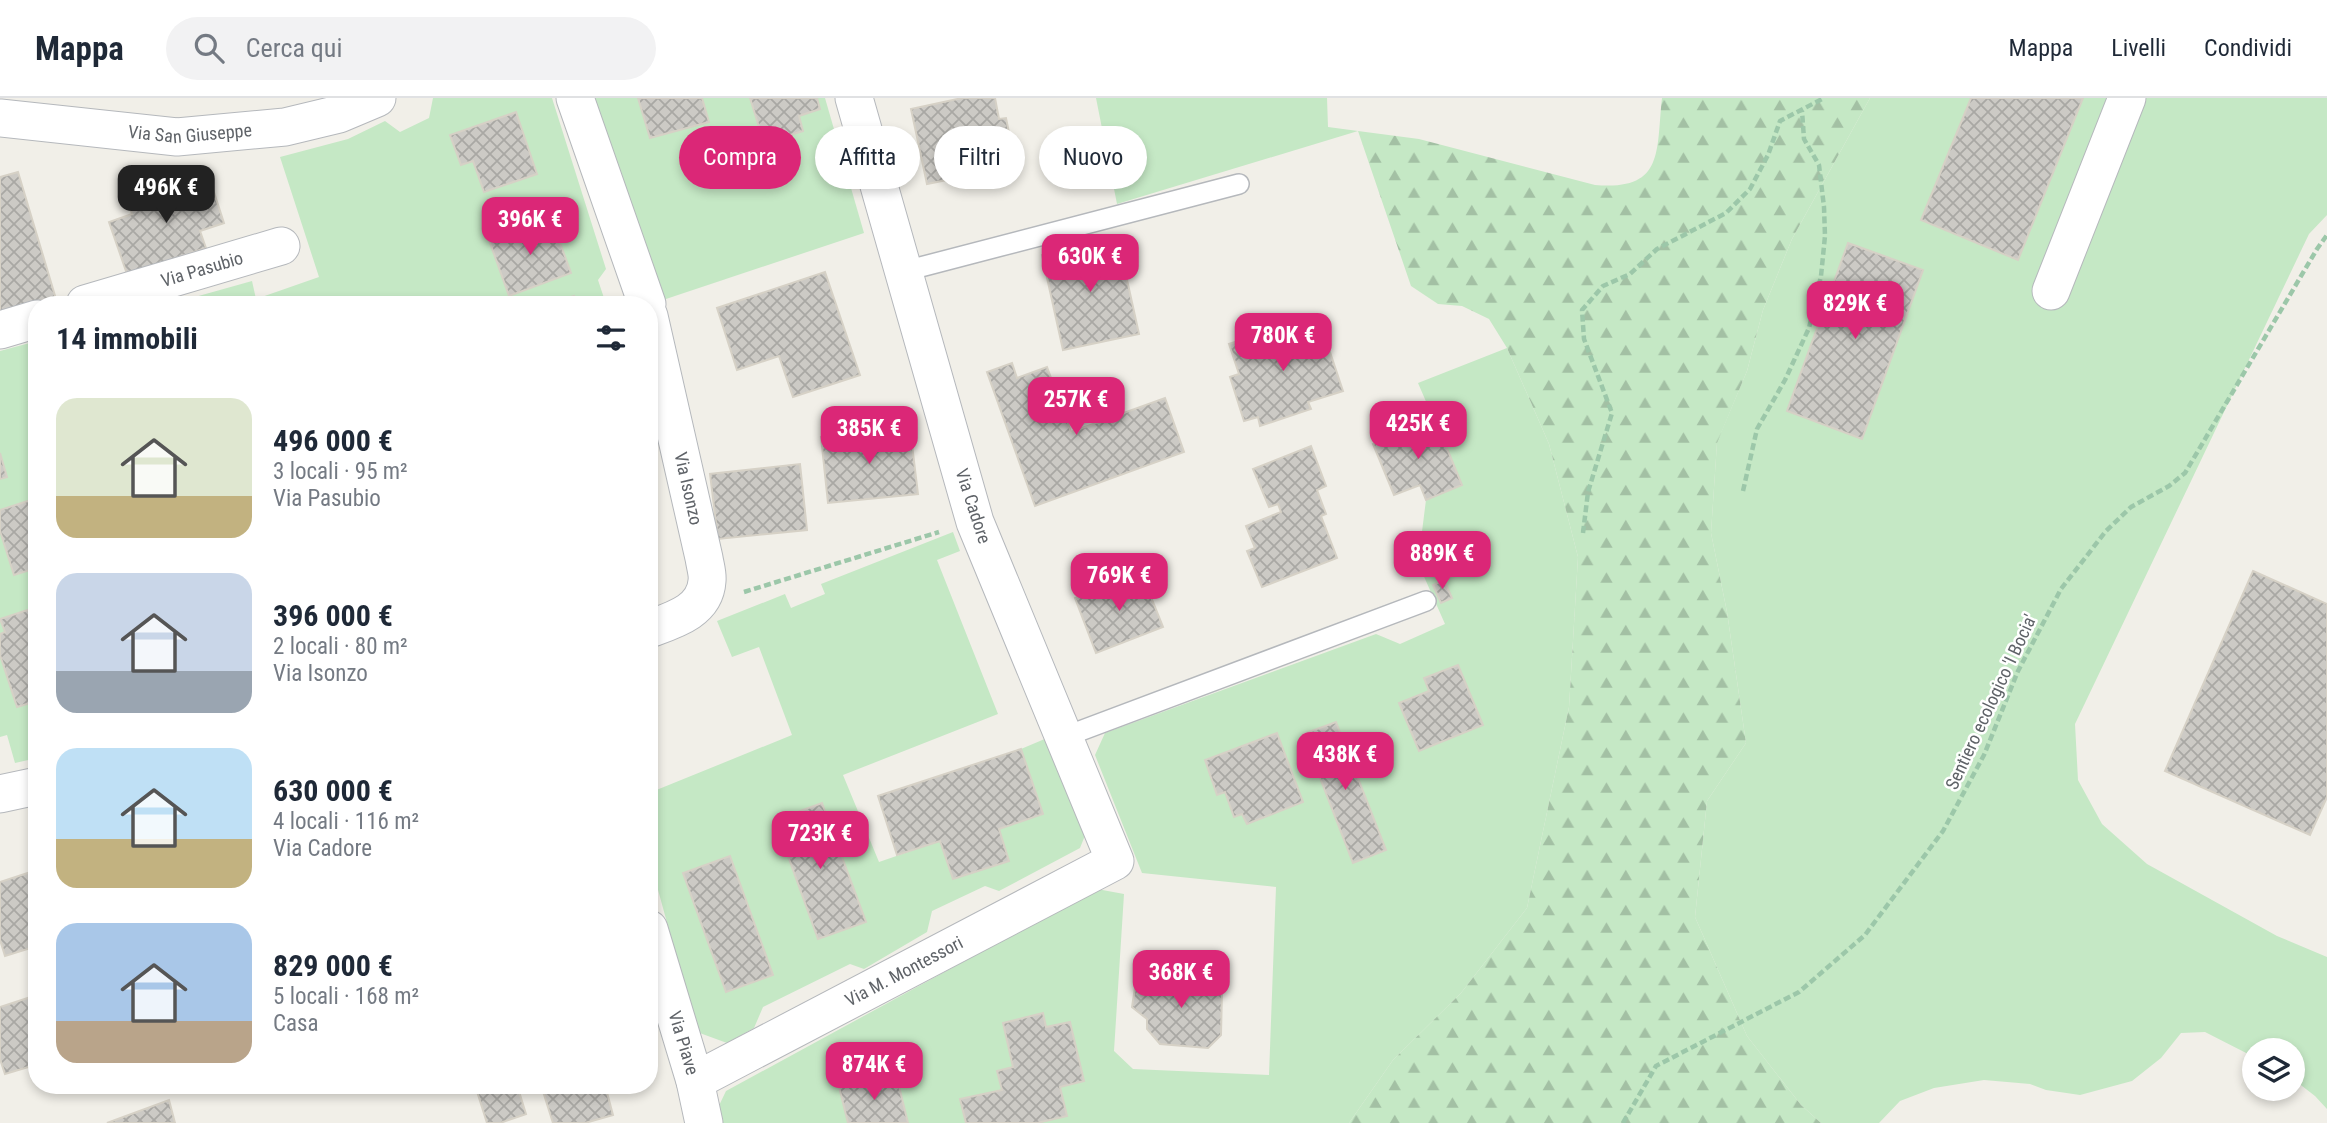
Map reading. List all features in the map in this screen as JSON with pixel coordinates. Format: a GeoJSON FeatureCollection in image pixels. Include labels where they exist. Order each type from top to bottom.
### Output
{"type":"FeatureCollection","features":[{"type":"Feature","properties":{"kind":"street","name":"Via San Giuseppe"},"geometry":{"type":"LineString","coordinates":[[0,118],[177,137],[285,127],[339,114],[376,98]]}},
{"type":"Feature","properties":{"kind":"street"},"geometry":{"type":"LineString","coordinates":[[575,98],[644,296]]}},
{"type":"Feature","properties":{"kind":"street","name":"Via Cadore"},"geometry":{"type":"LineString","coordinates":[[854,98],[975,522],[1115,861]]}},
{"type":"Feature","properties":{"kind":"street"},"geometry":{"type":"LineString","coordinates":[[2051,290],[2127,98]]}},
{"type":"Feature","properties":{"kind":"street","name":"Via Pasubio"},"geometry":{"type":"LineString","coordinates":[[112,296],[281,246]]}},
{"type":"Feature","properties":{"kind":"street"},"geometry":{"type":"LineString","coordinates":[[0,330],[28,322]]}},
{"type":"Feature","properties":{"kind":"street","name":"Via Isonzo"},"geometry":{"type":"LineString","coordinates":[[658,356],[704,558],[707,582],[699,605]]}},
{"type":"Feature","properties":{"kind":"street"},"geometry":{"type":"LineString","coordinates":[[658,626],[699,605]]}},
{"type":"Feature","properties":{"kind":"street"},"geometry":{"type":"LineString","coordinates":[[0,794],[28,788]]}},
{"type":"Feature","properties":{"kind":"street","name":"Via M. Montessori"},"geometry":{"type":"LineString","coordinates":[[695,1081],[1115,861]]}},
{"type":"Feature","properties":{"kind":"street","name":"Via Piave"},"geometry":{"type":"LineString","coordinates":[[658,959],[695,1081],[696,1121]]}},
{"type":"Feature","properties":{"kind":"lane"},"geometry":{"type":"LineString","coordinates":[[905,271],[1238,184]]}},
{"type":"Feature","properties":{"kind":"lane"},"geometry":{"type":"LineString","coordinates":[[1064,737],[1426,601]]}},
{"type":"Feature","properties":{"kind":"path"},"geometry":{"type":"LineString","coordinates":[[1583,533],[1588,492],[1612,413],[1584,339],[1582,310],[1604,286],[1630,274],[1657,249],[1726,213],[1750,189],[1768,155],[1780,121],[1824,98]]}},
{"type":"Feature","properties":{"kind":"path"},"geometry":{"type":"LineString","coordinates":[[1743,491],[1756,429],[1785,380],[1809,328],[1821,276],[1825,236],[1823,197],[1819,164],[1804,139],[1802,111]]}},
{"type":"Feature","properties":{"kind":"path","name":"Sentiero ecologico 'I Bocia'"},"geometry":{"type":"LineString","coordinates":[[1623,1123],[1656,1066],[1799,992],[1865,935],[1943,831],[1984,755],[2018,671],[2061,589],[2106,531],[2131,507],[2169,486],[2185,472],[2316,248],[2327,235]]}},
{"type":"Feature","properties":{"kind":"path"},"geometry":{"type":"LineString","coordinates":[[699,605],[975,522]]}},
{"type":"Feature","properties":{"kind":"green space"},"geometry":{"type":"Polygon","coordinates":[[[433,98],[552,98],[606,269],[598,280],[603,296],[265,296],[319,277],[280,157],[348,139],[385,121],[400,132],[429,118],[433,98]]]}},
{"type":"Feature","properties":{"kind":"green space"},"geometry":{"type":"Polygon","coordinates":[[[594,98],[825,98],[833,126],[815,126],[815,189],[851,189],[864,233],[660,301],[594,98]]]}},
{"type":"Feature","properties":{"kind":"green space"},"geometry":{"type":"Polygon","coordinates":[[[1096,98],[1327,98],[1328,127],[1358,131],[1117,204],[1114,189],[1147,189],[1147,126],[1102,126],[1096,98]]]}},
{"type":"Feature","properties":{"kind":"green space"},"geometry":{"type":"Polygon","coordinates":[[[1662,98],[1870,98],[1792,239],[1763,310],[1747,371],[1717,443],[1711,533],[1727,612],[1746,743],[1707,801],[1695,917],[1747,1036],[1801,1105],[1821,1123],[1349,1123],[1393,1060],[1461,993],[1527,908],[1569,707],[1578,557],[1549,444],[1507,348],[1489,319],[1462,306],[1438,304],[1411,286],[1358,131],[1419,139],[1595,185],[1618,185],[1634,181],[1645,174],[1652,164],[1657,150],[1662,98]]]}},
{"type":"Feature","properties":{"kind":"green space"},"geometry":{"type":"Polygon","coordinates":[[[1870,98],[2327,98],[2327,215],[2309,234],[2075,724],[2078,780],[2102,824],[2147,864],[2277,936],[2327,957],[2327,1109],[2305,1088],[2305,1038],[2242,1038],[2242,1051],[2205,1032],[2181,1033],[2161,1058],[2132,1081],[2080,1095],[2046,1090],[2030,1084],[1984,1080],[1934,1088],[1900,1101],[1879,1123],[1821,1123],[1801,1105],[1747,1036],[1695,917],[1707,801],[1746,743],[1727,612],[1711,533],[1717,442],[1747,371],[1763,310],[1792,239],[1870,98]]]}},
{"type":"Feature","properties":{"kind":"green space"},"geometry":{"type":"Polygon","coordinates":[[[252,281],[255,296],[199,296],[252,281]]]}},
{"type":"Feature","properties":{"kind":"green space"},"geometry":{"type":"Polygon","coordinates":[[[28,343],[28,760],[15,763],[7,735],[0,737],[0,351],[28,343]]]}},
{"type":"Feature","properties":{"kind":"green space"},"geometry":{"type":"Polygon","coordinates":[[[1507,348],[1549,444],[1578,557],[1569,707],[1527,908],[1461,993],[1393,1060],[1349,1123],[716,1123],[714,1116],[726,1091],[1097,889],[1124,894],[1114,1051],[1133,1069],[1269,1075],[1276,887],[1142,873],[1095,755],[1105,733],[1376,634],[1400,644],[1445,624],[1418,563],[1426,500],[1462,485],[1418,383],[1507,348]]]}},
{"type":"Feature","properties":{"kind":"green space"},"geometry":{"type":"Polygon","coordinates":[[[953,532],[960,551],[937,560],[998,714],[843,775],[879,862],[940,841],[953,879],[1009,861],[999,829],[1021,749],[1047,738],[1086,833],[1080,848],[999,891],[985,886],[932,911],[927,932],[864,969],[850,964],[763,1007],[754,1028],[727,1043],[697,1032],[658,890],[658,789],[792,735],[759,647],[732,657],[717,621],[785,594],[791,608],[825,594],[821,584],[953,532]]]}},
{"type":"Feature","properties":{"kind":"building"},"geometry":{"type":"Polygon","coordinates":[[[638,98],[702,98],[709,122],[679,126],[679,130],[650,138],[638,98]]]}},
{"type":"Feature","properties":{"kind":"building"},"geometry":{"type":"Polygon","coordinates":[[[750,98],[817,98],[820,109],[799,116],[803,131],[801,126],[759,126],[750,98]]]}},
{"type":"Feature","properties":{"kind":"building"},"geometry":{"type":"Polygon","coordinates":[[[962,98],[995,98],[999,119],[1006,118],[1008,126],[934,126],[934,183],[927,184],[920,151],[920,126],[915,126],[911,109],[962,98]]]}},
{"type":"Feature","properties":{"kind":"building"},"geometry":{"type":"Polygon","coordinates":[[[1971,98],[2083,98],[2018,260],[1921,220],[1971,98]]]}},
{"type":"Feature","properties":{"kind":"building"},"geometry":{"type":"Polygon","coordinates":[[[516,112],[537,174],[484,192],[473,161],[461,165],[450,135],[516,112]]]}},
{"type":"Feature","properties":{"kind":"building"},"geometry":{"type":"Polygon","coordinates":[[[18,172],[55,296],[28,296],[28,307],[0,315],[0,177],[18,172]]]}},
{"type":"Feature","properties":{"kind":"building"},"geometry":{"type":"Polygon","coordinates":[[[210,180],[224,223],[200,231],[206,248],[127,274],[109,222],[132,214],[128,201],[184,182],[186,188],[210,180]]]}},
{"type":"Feature","properties":{"kind":"building"},"geometry":{"type":"Polygon","coordinates":[[[551,218],[571,273],[509,296],[489,240],[551,218]]]}},
{"type":"Feature","properties":{"kind":"building"},"geometry":{"type":"Polygon","coordinates":[[[1118,239],[1139,334],[1063,350],[1042,255],[1118,239]]]}},
{"type":"Feature","properties":{"kind":"building"},"geometry":{"type":"Polygon","coordinates":[[[1848,243],[1923,270],[1862,439],[1787,411],[1848,243]]]}},
{"type":"Feature","properties":{"kind":"building"},"geometry":{"type":"Polygon","coordinates":[[[825,272],[860,375],[793,397],[779,356],[737,370],[717,308],[825,272]]]}},
{"type":"Feature","properties":{"kind":"building"},"geometry":{"type":"Polygon","coordinates":[[[1320,322],[1343,391],[1308,402],[1311,409],[1260,426],[1258,417],[1244,421],[1230,377],[1239,374],[1229,344],[1278,328],[1280,335],[1320,322]]]}},
{"type":"Feature","properties":{"kind":"building"},"geometry":{"type":"Polygon","coordinates":[[[1012,363],[1017,378],[1047,367],[1071,432],[1165,398],[1184,452],[1035,506],[987,372],[1012,363]]]}},
{"type":"Feature","properties":{"kind":"building"},"geometry":{"type":"Polygon","coordinates":[[[1435,419],[1462,485],[1426,500],[1420,485],[1394,495],[1373,444],[1435,419]]]}},
{"type":"Feature","properties":{"kind":"building"},"geometry":{"type":"Polygon","coordinates":[[[910,428],[918,494],[828,503],[821,437],[910,428]]]}},
{"type":"Feature","properties":{"kind":"building"},"geometry":{"type":"Polygon","coordinates":[[[1311,446],[1326,486],[1317,490],[1326,514],[1321,516],[1337,558],[1262,587],[1247,551],[1255,548],[1246,526],[1281,512],[1278,504],[1269,507],[1253,469],[1311,446]]]}},
{"type":"Feature","properties":{"kind":"building"},"geometry":{"type":"Polygon","coordinates":[[[0,453],[7,477],[0,479],[0,453]]]}},
{"type":"Feature","properties":{"kind":"building"},"geometry":{"type":"Polygon","coordinates":[[[800,464],[807,530],[718,539],[710,474],[800,464]]]}},
{"type":"Feature","properties":{"kind":"building"},"geometry":{"type":"Polygon","coordinates":[[[28,501],[28,571],[14,575],[0,531],[0,510],[28,501]]]}},
{"type":"Feature","properties":{"kind":"building"},"geometry":{"type":"Polygon","coordinates":[[[2253,571],[2327,604],[2327,797],[2310,835],[2165,771],[2253,571]]]}},
{"type":"Feature","properties":{"kind":"building"},"geometry":{"type":"Polygon","coordinates":[[[1141,572],[1163,627],[1096,653],[1075,598],[1141,572]]]}},
{"type":"Feature","properties":{"kind":"building"},"geometry":{"type":"Polygon","coordinates":[[[1444,580],[1452,598],[1441,603],[1433,585],[1444,580]]]}},
{"type":"Feature","properties":{"kind":"building"},"geometry":{"type":"Polygon","coordinates":[[[28,610],[28,704],[17,707],[0,655],[0,634],[5,632],[0,619],[28,610]]]}},
{"type":"Feature","properties":{"kind":"building"},"geometry":{"type":"Polygon","coordinates":[[[1458,665],[1483,725],[1419,751],[1399,703],[1429,691],[1424,678],[1458,665]]]}},
{"type":"Feature","properties":{"kind":"building"},"geometry":{"type":"Polygon","coordinates":[[[1336,722],[1386,850],[1353,863],[1303,734],[1336,722]]]}},
{"type":"Feature","properties":{"kind":"building"},"geometry":{"type":"Polygon","coordinates":[[[1277,733],[1303,802],[1247,824],[1242,814],[1234,817],[1225,792],[1217,795],[1205,760],[1277,733]]]}},
{"type":"Feature","properties":{"kind":"building"},"geometry":{"type":"Polygon","coordinates":[[[1021,749],[1043,814],[999,829],[1009,861],[953,879],[940,841],[897,855],[878,796],[1021,749]]]}},
{"type":"Feature","properties":{"kind":"building"},"geometry":{"type":"Polygon","coordinates":[[[822,803],[866,922],[818,939],[775,820],[822,803]]]}},
{"type":"Feature","properties":{"kind":"building"},"geometry":{"type":"Polygon","coordinates":[[[730,856],[773,975],[726,992],[683,873],[730,856]]]}},
{"type":"Feature","properties":{"kind":"building"},"geometry":{"type":"Polygon","coordinates":[[[28,873],[28,949],[5,956],[0,940],[0,882],[28,873]]]}},
{"type":"Feature","properties":{"kind":"building"},"geometry":{"type":"Polygon","coordinates":[[[1162,974],[1208,977],[1222,991],[1221,1035],[1208,1048],[1160,1044],[1147,1029],[1147,1019],[1132,1007],[1136,981],[1152,984],[1162,974]]]}},
{"type":"Feature","properties":{"kind":"building"},"geometry":{"type":"Polygon","coordinates":[[[28,998],[28,1067],[5,1074],[0,1059],[0,1007],[28,998]]]}},
{"type":"Feature","properties":{"kind":"building"},"geometry":{"type":"Polygon","coordinates":[[[1043,1013],[1046,1027],[1070,1022],[1084,1081],[1060,1087],[1067,1116],[1037,1123],[966,1123],[960,1099],[1002,1090],[997,1071],[1013,1067],[1003,1023],[1043,1013]]]}},
{"type":"Feature","properties":{"kind":"building"},"geometry":{"type":"Polygon","coordinates":[[[896,1074],[908,1123],[848,1123],[839,1087],[896,1074]]]}},
{"type":"Feature","properties":{"kind":"building"},"geometry":{"type":"Polygon","coordinates":[[[478,1094],[520,1094],[526,1114],[500,1123],[487,1123],[478,1094]]]}},
{"type":"Feature","properties":{"kind":"building"},"geometry":{"type":"Polygon","coordinates":[[[544,1094],[607,1094],[613,1115],[585,1123],[553,1123],[544,1094]]]}},
{"type":"Feature","properties":{"kind":"building"},"geometry":{"type":"Polygon","coordinates":[[[169,1100],[175,1123],[107,1123],[169,1100]]]}}]}
